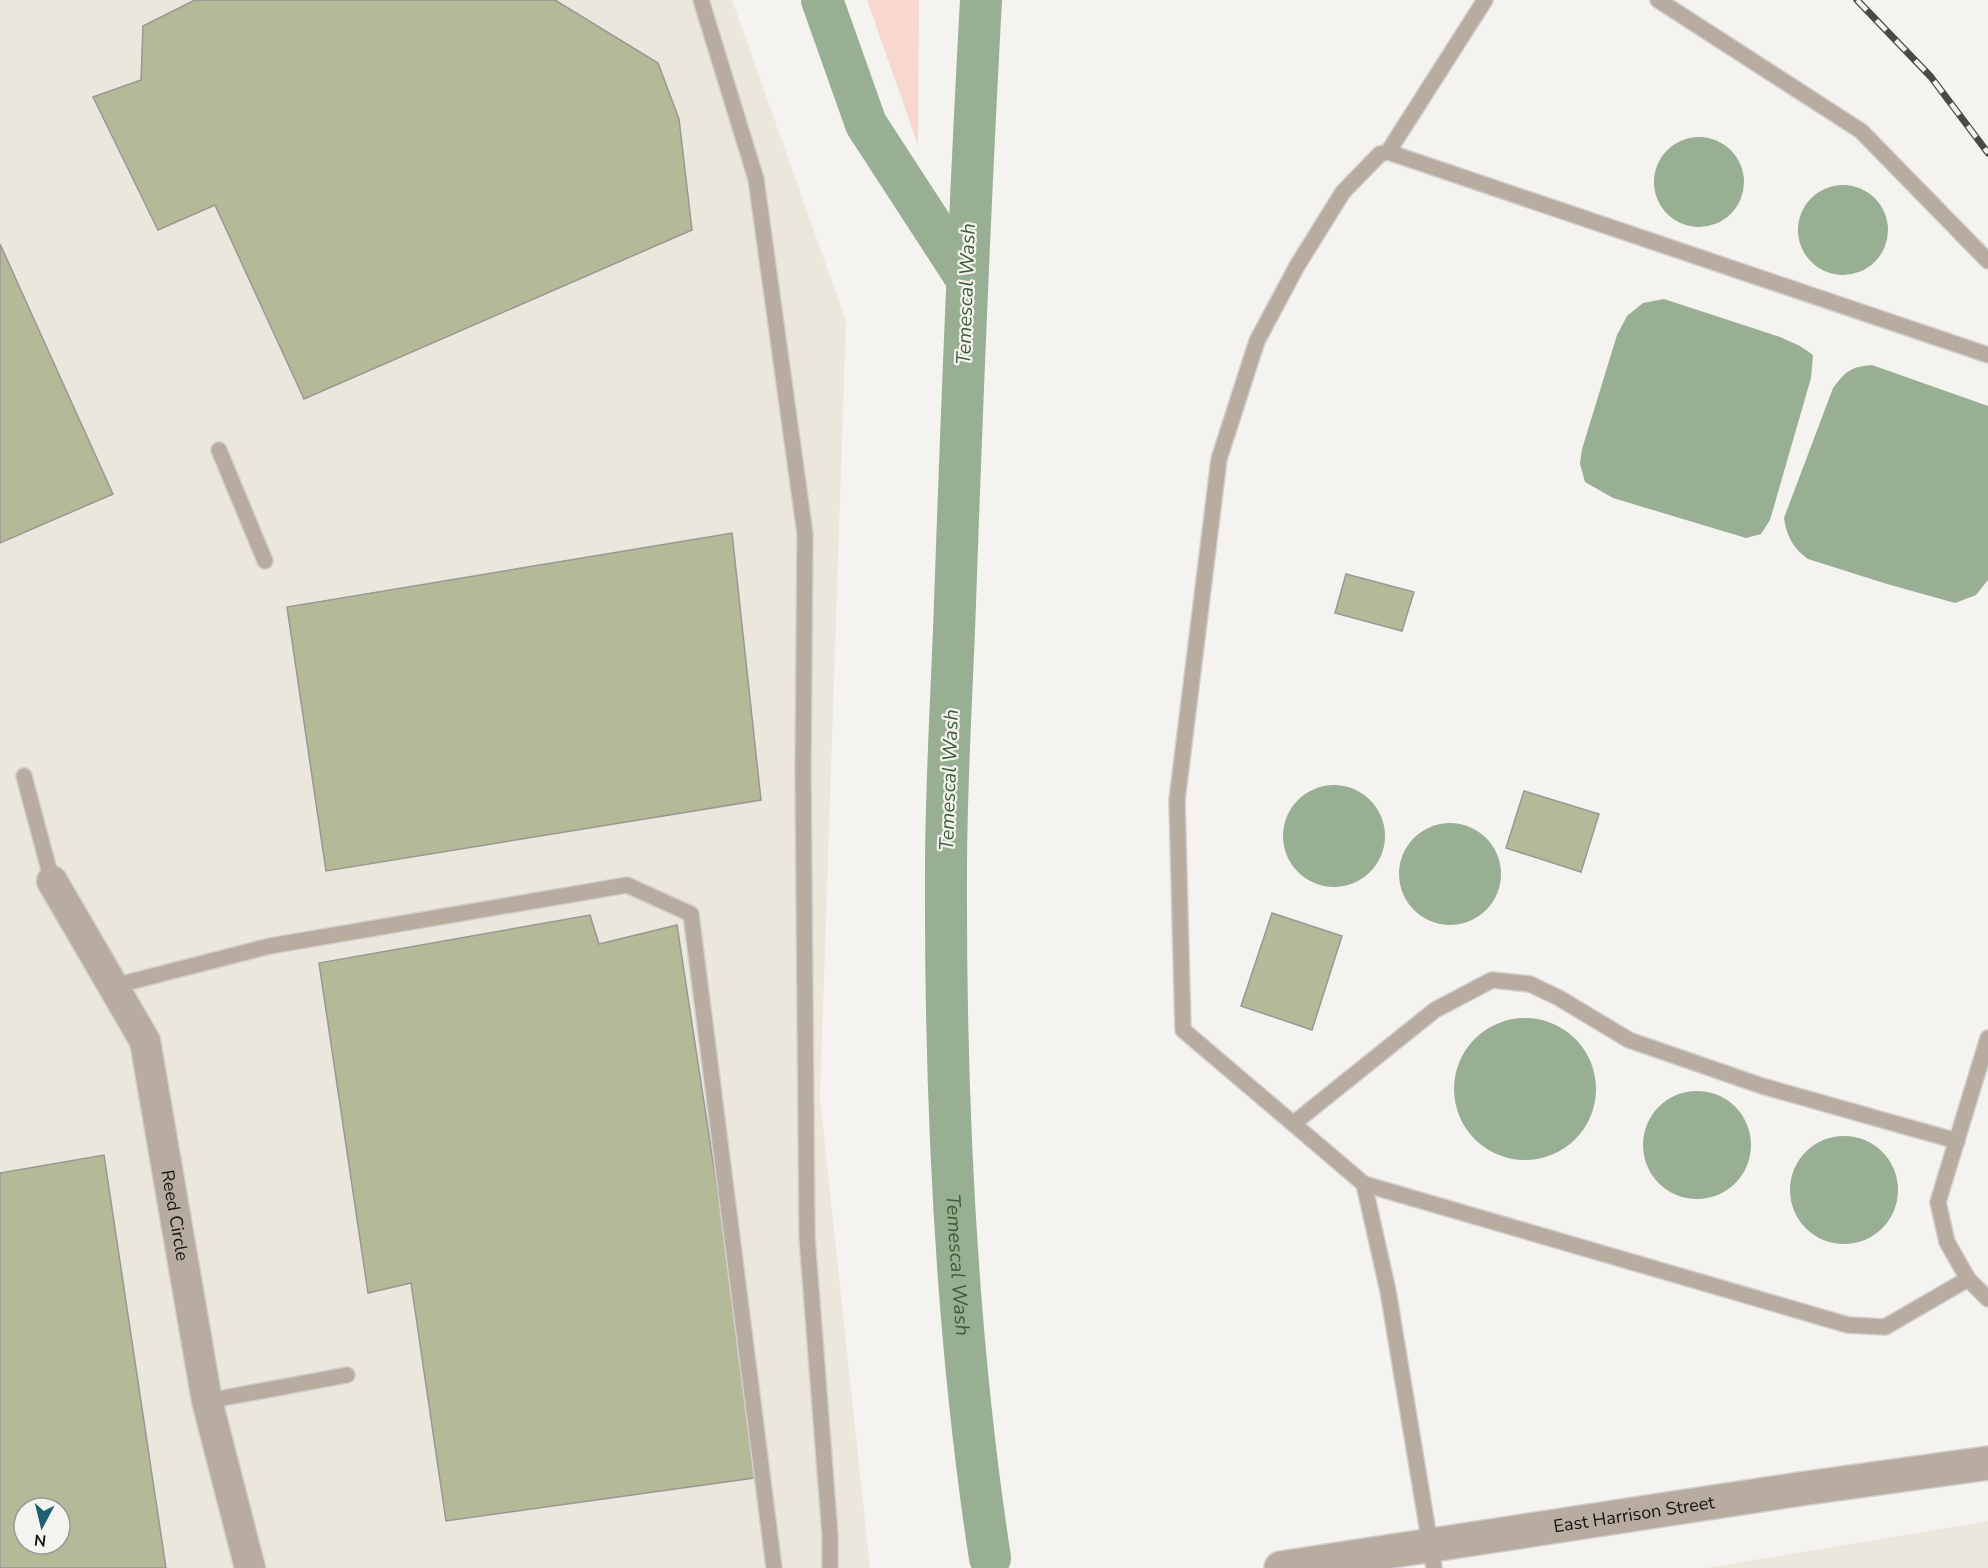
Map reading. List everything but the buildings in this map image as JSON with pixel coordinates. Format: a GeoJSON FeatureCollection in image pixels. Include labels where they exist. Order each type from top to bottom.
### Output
{"type":"FeatureCollection","features":[{"type":"Feature","properties":{"kind":"street","name":"Reed Circle"},"geometry":{"type":"LineString","coordinates":[[52,881],[145,1041],[207,1401],[250,1568]]}},
{"type":"Feature","properties":{"kind":"street","name":"East Harrison Street"},"geometry":{"type":"LineString","coordinates":[[1282,1568],[1432,1556],[1988,1462]]}},
{"type":"Feature","properties":{"kind":"lane"},"geometry":{"type":"LineString","coordinates":[[701,0],[756,179],[805,534],[802,770],[807,1237],[830,1535],[830,1568]]}},
{"type":"Feature","properties":{"kind":"lane"},"geometry":{"type":"LineString","coordinates":[[1388,152],[1485,0]]}},
{"type":"Feature","properties":{"kind":"lane"},"geometry":{"type":"LineString","coordinates":[[1658,0],[1861,131],[1988,261]]}},
{"type":"Feature","properties":{"kind":"lane"},"geometry":{"type":"LineString","coordinates":[[1968,1279],[1885,1327],[1848,1324],[1364,1184],[1183,1030],[1177,800],[1222,448],[1257,341],[1297,266],[1343,192],[1380,154],[1388,152],[1988,355]]}},
{"type":"Feature","properties":{"kind":"lane"},"geometry":{"type":"LineString","coordinates":[[219,450],[265,561]]}},
{"type":"Feature","properties":{"kind":"lane"},"geometry":{"type":"LineString","coordinates":[[24,776],[52,881]]}},
{"type":"Feature","properties":{"kind":"lane"},"geometry":{"type":"LineString","coordinates":[[114,987],[270,946],[627,885],[691,914],[774,1568]]}},
{"type":"Feature","properties":{"kind":"lane"},"geometry":{"type":"LineString","coordinates":[[1294,1123],[1435,1010],[1492,980],[1530,984],[1559,998],[1629,1040],[1751,1082],[1957,1141]]}},
{"type":"Feature","properties":{"kind":"lane"},"geometry":{"type":"LineString","coordinates":[[1988,1038],[1938,1202],[1947,1242],[1968,1279],[1988,1299]]}},
{"type":"Feature","properties":{"kind":"lane"},"geometry":{"type":"LineString","coordinates":[[1364,1184],[1388,1291],[1432,1556]]}},
{"type":"Feature","properties":{"kind":"lane"},"geometry":{"type":"LineString","coordinates":[[207,1401],[347,1375]]}},
{"type":"Feature","properties":{"kind":"shaded area"},"geometry":{"type":"Polygon","coordinates":[[[0,0],[732,0],[846,321],[820,1098],[870,1568],[0,1568],[0,0]]]}},
{"type":"Feature","properties":{"kind":"shaded area"},"geometry":{"type":"Polygon","coordinates":[[[867,0],[919,0],[918,145],[867,0]]]}},
{"type":"Feature","properties":{"kind":"shaded area"},"geometry":{"type":"Polygon","coordinates":[[[1699,137],[1716,141],[1731,150],[1740,165],[1744,182],[1740,199],[1731,214],[1716,223],[1699,227],[1682,223],[1667,214],[1658,199],[1654,182],[1658,165],[1667,150],[1682,141],[1699,137]]]}},
{"type":"Feature","properties":{"kind":"shaded area"},"geometry":{"type":"Polygon","coordinates":[[[1843,185],[1860,189],[1875,198],[1884,213],[1888,230],[1884,247],[1875,262],[1860,271],[1843,275],[1826,271],[1811,262],[1802,247],[1798,230],[1802,213],[1811,198],[1826,189],[1843,185]]]}},
{"type":"Feature","properties":{"kind":"shaded area"},"geometry":{"type":"Polygon","coordinates":[[[1664,299],[1780,337],[1813,355],[1811,378],[1770,520],[1761,534],[1746,538],[1613,498],[1585,482],[1580,464],[1582,449],[1617,335],[1627,316],[1643,303],[1664,299]]]}},
{"type":"Feature","properties":{"kind":"shaded area"},"geometry":{"type":"Polygon","coordinates":[[[1872,365],[1988,406],[1988,580],[1976,595],[1955,603],[1887,584],[1808,559],[1798,551],[1789,536],[1784,518],[1833,388],[1849,371],[1872,365]]]}},
{"type":"Feature","properties":{"kind":"shaded area"},"geometry":{"type":"Polygon","coordinates":[[[1334,785],[1353,789],[1370,800],[1381,817],[1385,836],[1381,855],[1370,872],[1353,883],[1334,887],[1315,883],[1298,872],[1287,855],[1283,836],[1287,817],[1298,800],[1315,789],[1334,785]]]}},
{"type":"Feature","properties":{"kind":"shaded area"},"geometry":{"type":"Polygon","coordinates":[[[1450,823],[1469,827],[1486,838],[1497,855],[1501,874],[1497,893],[1486,910],[1469,921],[1450,925],[1431,921],[1414,910],[1403,893],[1399,874],[1403,855],[1414,838],[1431,827],[1450,823]]]}},
{"type":"Feature","properties":{"kind":"shaded area"},"geometry":{"type":"Polygon","coordinates":[[[1525,1018],[1552,1023],[1575,1039],[1591,1062],[1596,1089],[1591,1116],[1575,1139],[1552,1155],[1525,1160],[1498,1155],[1475,1139],[1459,1116],[1454,1089],[1459,1062],[1475,1039],[1498,1023],[1525,1018]]]}},
{"type":"Feature","properties":{"kind":"shaded area"},"geometry":{"type":"Polygon","coordinates":[[[1697,1091],[1718,1095],[1735,1107],[1747,1124],[1751,1145],[1747,1166],[1735,1183],[1718,1195],[1697,1199],[1676,1195],[1659,1183],[1647,1166],[1643,1145],[1647,1124],[1659,1107],[1676,1095],[1697,1091]]]}},
{"type":"Feature","properties":{"kind":"shaded area"},"geometry":{"type":"Polygon","coordinates":[[[1844,1136],[1865,1140],[1882,1152],[1894,1169],[1898,1190],[1894,1211],[1882,1228],[1865,1240],[1844,1244],[1823,1240],[1806,1228],[1794,1211],[1790,1190],[1794,1169],[1806,1152],[1823,1140],[1844,1136]]]}},
{"type":"Feature","properties":{"kind":"shaded area"},"geometry":{"type":"Polygon","coordinates":[[[1988,1521],[1988,1568],[1705,1568],[1988,1521]]]}},
{"type":"Feature","properties":{"kind":"waterway"},"geometry":{"type":"LineString","coordinates":[[822,0],[866,124],[966,278]]}},
{"type":"Feature","properties":{"kind":"waterway","name":"Temescal Wash"},"geometry":{"type":"LineString","coordinates":[[981,0],[966,302],[948,770],[946,956],[950,1128],[960,1301],[978,1473],[990,1558]]}},
{"type":"Feature","properties":{"kind":"railway"},"geometry":{"type":"LineString","coordinates":[[1857,0],[1931,77],[1988,153]]}}]}
